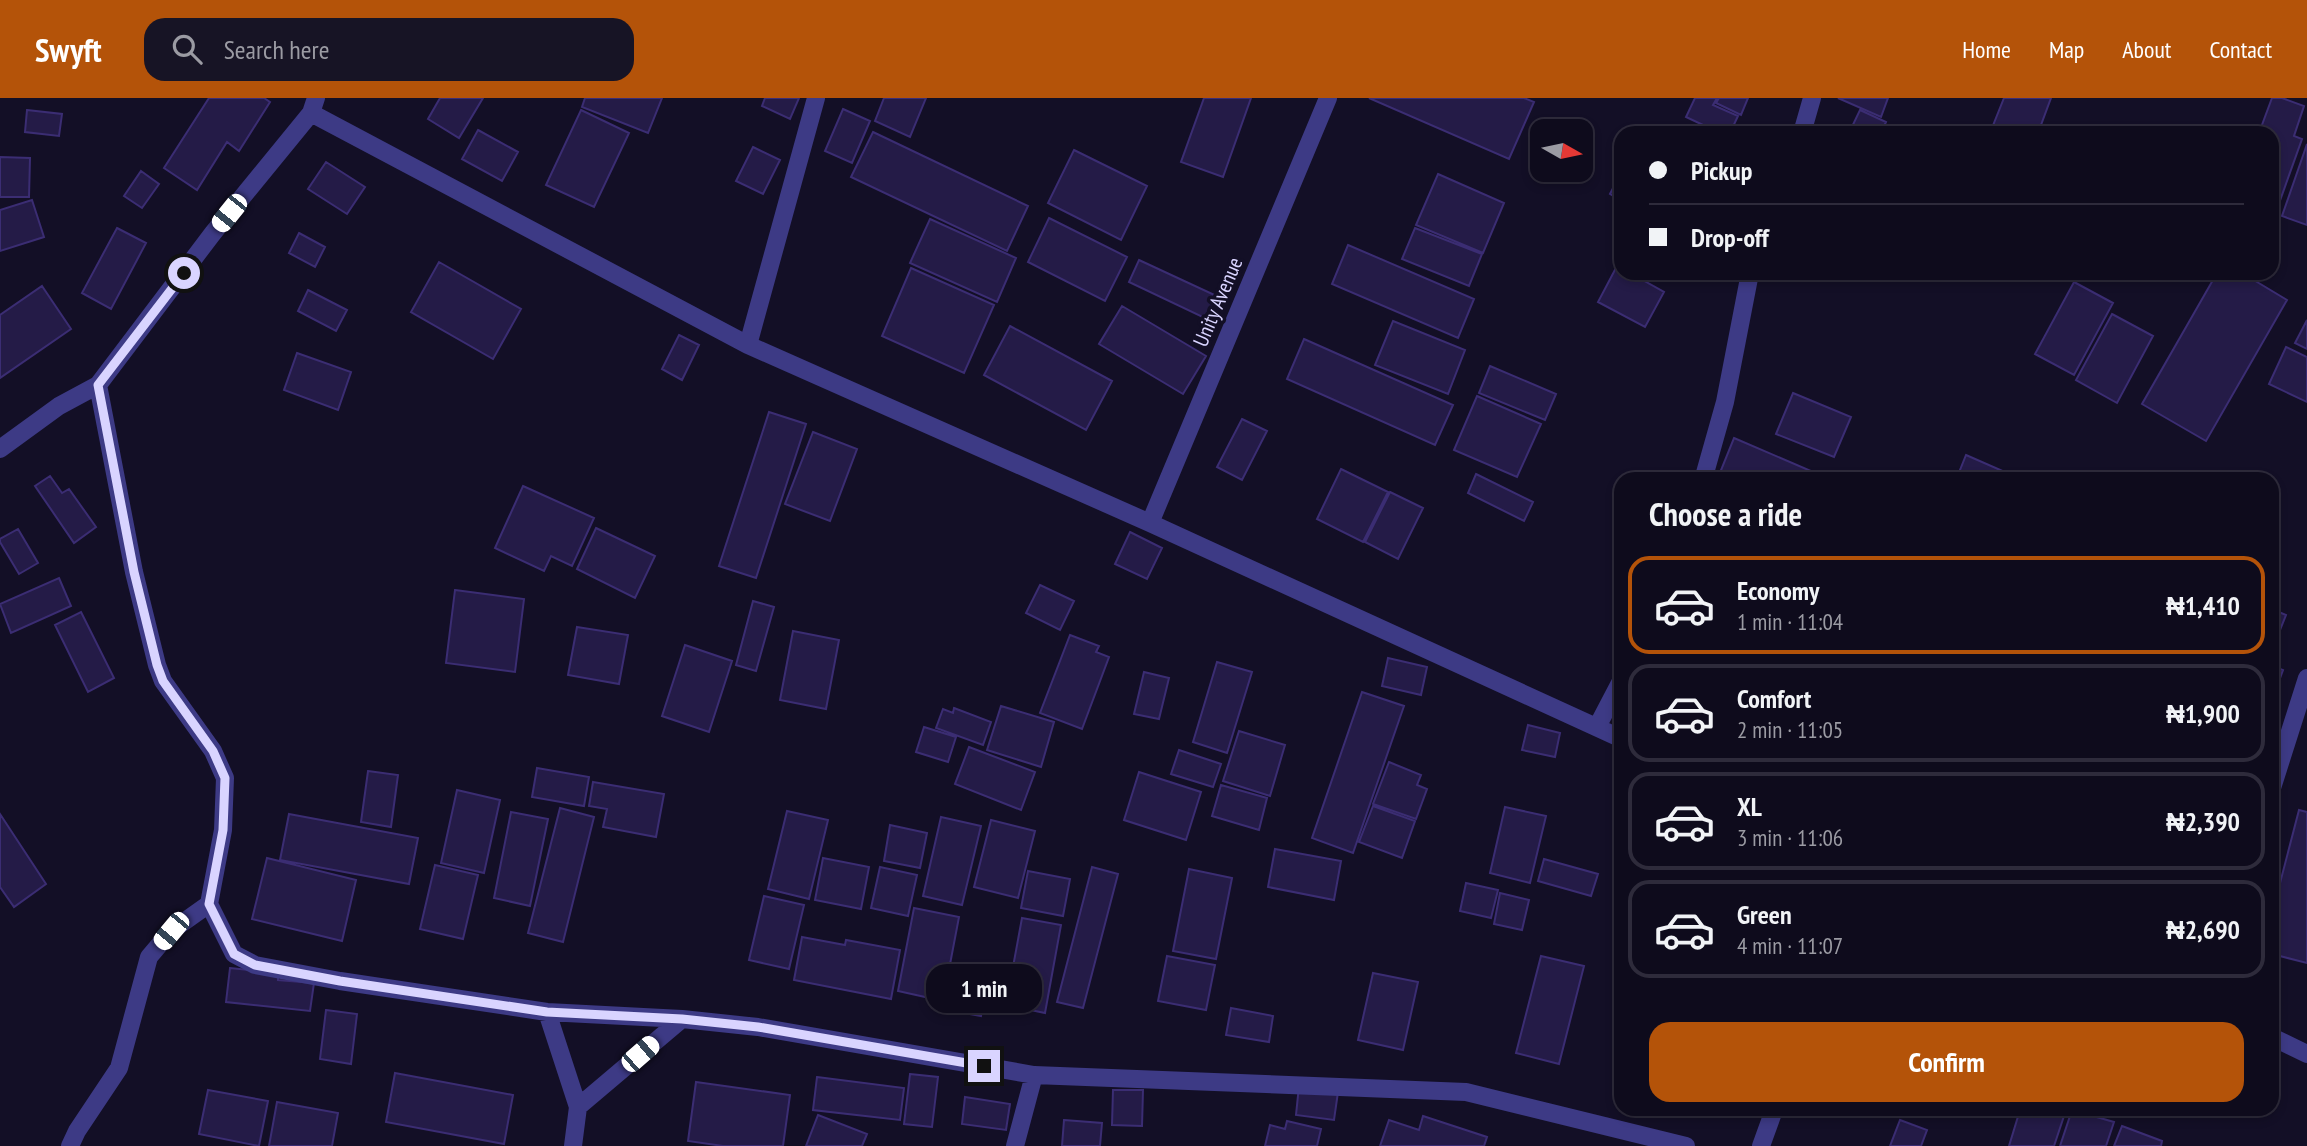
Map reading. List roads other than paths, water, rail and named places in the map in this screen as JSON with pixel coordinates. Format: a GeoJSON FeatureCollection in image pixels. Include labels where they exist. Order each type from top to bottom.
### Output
{"type":"FeatureCollection","features":[{"type":"Feature","properties":{"kind":"street"},"geometry":{"type":"LineString","coordinates":[[748,345],[816,98]]}},
{"type":"Feature","properties":{"kind":"street","name":"Unity Avenue"},"geometry":{"type":"LineString","coordinates":[[1150,523],[1328,98]]}},
{"type":"Feature","properties":{"kind":"street"},"geometry":{"type":"LineString","coordinates":[[1804,126],[1812,98]]}},
{"type":"Feature","properties":{"kind":"street"},"geometry":{"type":"LineString","coordinates":[[0,449],[59,407],[98,385],[213,233],[314,106],[748,345],[1150,523],[1614,735]]}},
{"type":"Feature","properties":{"kind":"street"},"geometry":{"type":"LineString","coordinates":[[1705,472],[1725,402],[1749,280]]}},
{"type":"Feature","properties":{"kind":"street"},"geometry":{"type":"LineString","coordinates":[[98,385],[134,572],[157,665],[163,681],[213,751],[225,778],[223,830],[209,904],[234,954],[255,965],[340,981],[547,1012],[682,1019],[758,1027],[1034,1075],[1466,1092],[1686,1146]]}},
{"type":"Feature","properties":{"kind":"street"},"geometry":{"type":"LineString","coordinates":[[2279,766],[2307,678]]}},
{"type":"Feature","properties":{"kind":"street"},"geometry":{"type":"LineString","coordinates":[[1597,727],[1614,694]]}},
{"type":"Feature","properties":{"kind":"street"},"geometry":{"type":"LineString","coordinates":[[70,1146],[119,1068],[149,957],[171,931],[209,904]]}},
{"type":"Feature","properties":{"kind":"street"},"geometry":{"type":"LineString","coordinates":[[547,1012],[578,1107],[573,1146]]}},
{"type":"Feature","properties":{"kind":"street"},"geometry":{"type":"LineString","coordinates":[[578,1107],[682,1019]]}},
{"type":"Feature","properties":{"kind":"street"},"geometry":{"type":"LineString","coordinates":[[2279,1040],[2307,1054]]}},
{"type":"Feature","properties":{"kind":"street"},"geometry":{"type":"LineString","coordinates":[[1016,1146],[1034,1075]]}},
{"type":"Feature","properties":{"kind":"street"},"geometry":{"type":"LineString","coordinates":[[1761,1146],[1772,1116]]}}]}
